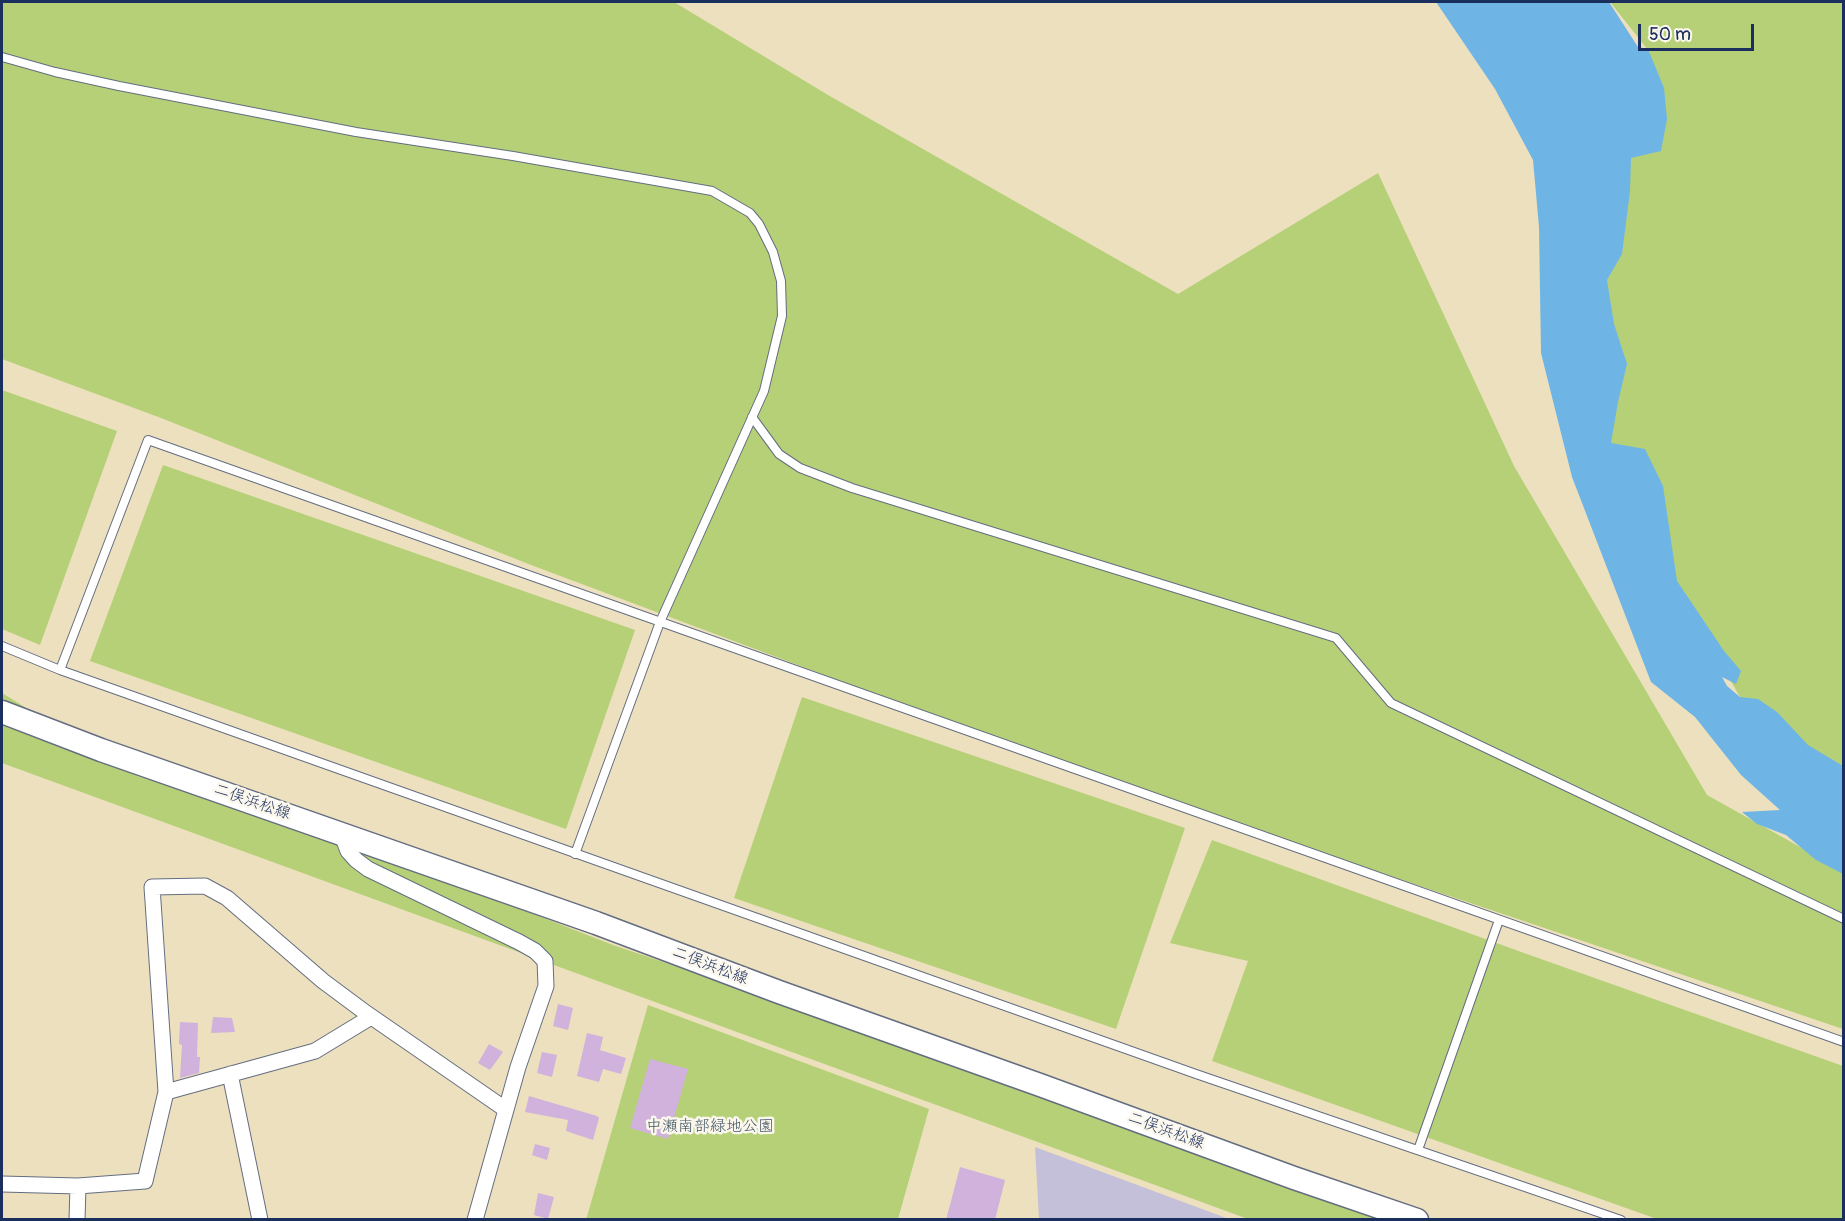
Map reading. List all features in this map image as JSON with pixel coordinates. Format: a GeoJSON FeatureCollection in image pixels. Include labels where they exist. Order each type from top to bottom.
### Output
{"type":"FeatureCollection","features":[{"type":"Feature","properties":{"kind":"main road","name":"二俣浜松線"},"geometry":{"type":"LineString","coordinates":[[2,712],[101,750],[563,911],[779,992],[1294,1178],[1417,1220]]}},
{"type":"Feature","properties":{"kind":"street"},"geometry":{"type":"LineString","coordinates":[[341,833],[348,850],[368,869],[519,942],[535,951],[544,961],[546,986],[530,1029],[474,1220]]}},
{"type":"Feature","properties":{"kind":"street"},"geometry":{"type":"LineString","coordinates":[[2,1184],[78,1186],[145,1180],[166,1092],[152,887],[206,886],[227,898],[323,981],[371,1017],[506,1109]]}},
{"type":"Feature","properties":{"kind":"street"},"geometry":{"type":"LineString","coordinates":[[166,1092],[315,1051],[371,1017]]}},
{"type":"Feature","properties":{"kind":"street"},"geometry":{"type":"LineString","coordinates":[[230,1074],[260,1220]]}},
{"type":"Feature","properties":{"kind":"street"},"geometry":{"type":"LineString","coordinates":[[77,1220],[78,1186]]}},
{"type":"Feature","properties":{"kind":"lane"},"geometry":{"type":"LineString","coordinates":[[2,57],[55,72],[119,86],[356,132],[513,156],[712,191],[750,213],[759,224],[773,252],[781,281],[782,316],[764,391],[660,622],[575,854]]}},
{"type":"Feature","properties":{"kind":"lane"},"geometry":{"type":"LineString","coordinates":[[752,417],[779,454],[800,468],[852,488],[1336,638],[1390,703],[1844,919]]}},
{"type":"Feature","properties":{"kind":"lane"},"geometry":{"type":"LineString","coordinates":[[60,670],[148,440],[1844,1042]]}},
{"type":"Feature","properties":{"kind":"lane"},"geometry":{"type":"LineString","coordinates":[[2,646],[60,670],[575,854],[1196,1074],[1621,1220]]}},
{"type":"Feature","properties":{"kind":"lane"},"geometry":{"type":"LineString","coordinates":[[1418,1150],[1499,920]]}},
{"type":"Feature","properties":{"kind":"shaded area"},"geometry":{"type":"Polygon","coordinates":[[[1035,1147],[1229,1219],[1039,1219],[1035,1147]]]}},
{"type":"Feature","properties":{"kind":"green space"},"geometry":{"type":"Polygon","coordinates":[[[2,2],[674,2],[828,95],[1178,294],[1378,173],[1514,466],[1707,795],[1843,871],[1843,1029],[1086,773],[531,565],[161,418],[2,359],[2,2]]]}},
{"type":"Feature","properties":{"kind":"green space"},"geometry":{"type":"Polygon","coordinates":[[[1610,2],[1843,2],[1843,782],[1740,697],[1604,460],[1600,217],[1648,50],[1610,2]]]}},
{"type":"Feature","properties":{"kind":"green space"},"geometry":{"type":"Polygon","coordinates":[[[2,390],[117,431],[40,645],[2,629],[2,390]]]}},
{"type":"Feature","properties":{"kind":"green space"},"geometry":{"type":"Polygon","coordinates":[[[163,465],[635,630],[566,829],[90,661],[163,465]]]}},
{"type":"Feature","properties":{"kind":"green space"},"geometry":{"type":"Polygon","coordinates":[[[2,693],[137,776],[372,851],[613,945],[746,990],[1378,1219],[1248,1219],[2,763],[2,693]]]}},
{"type":"Feature","properties":{"kind":"green space"},"geometry":{"type":"Polygon","coordinates":[[[802,697],[1185,828],[1116,1029],[734,898],[802,697]]]}},
{"type":"Feature","properties":{"kind":"green space"},"geometry":{"type":"Polygon","coordinates":[[[1212,840],[1843,1066],[1843,1219],[1657,1219],[1212,1061],[1248,961],[1170,943],[1212,840]]]}},
{"type":"Feature","properties":{"kind":"green space","name":"中瀬南部緑地公園"},"geometry":{"type":"Polygon","coordinates":[[[648,1005],[929,1109],[898,1219],[586,1220],[648,1005]]]}},
{"type":"Feature","properties":{"kind":"water"},"geometry":{"type":"Polygon","coordinates":[[[1436,2],[1609,2],[1638,47],[1648,49],[1664,88],[1667,119],[1661,151],[1631,158],[1630,191],[1622,254],[1607,280],[1614,324],[1627,364],[1611,443],[1645,449],[1663,486],[1677,581],[1724,651],[1741,671],[1736,684],[1722,677],[1727,686],[1740,697],[1758,699],[1777,712],[1808,745],[1843,766],[1843,874],[1816,860],[1786,835],[1757,824],[1742,812],[1780,810],[1741,775],[1695,717],[1651,682],[1572,477],[1541,353],[1539,227],[1533,160],[1495,89],[1436,2]]]}},
{"type":"Feature","properties":{"kind":"building"},"geometry":{"type":"Polygon","coordinates":[[[558,1004],[573,1008],[568,1030],[553,1026],[558,1004]]]}},
{"type":"Feature","properties":{"kind":"building"},"geometry":{"type":"Polygon","coordinates":[[[213,1017],[232,1018],[235,1032],[211,1033],[213,1017]]]}},
{"type":"Feature","properties":{"kind":"building"},"geometry":{"type":"Polygon","coordinates":[[[180,1022],[198,1023],[197,1057],[200,1057],[199,1073],[180,1078],[182,1045],[179,1044],[180,1022]]]}},
{"type":"Feature","properties":{"kind":"building"},"geometry":{"type":"Polygon","coordinates":[[[587,1033],[603,1037],[600,1050],[626,1058],[621,1074],[603,1069],[599,1082],[577,1076],[587,1033]]]}},
{"type":"Feature","properties":{"kind":"building"},"geometry":{"type":"Polygon","coordinates":[[[489,1044],[503,1052],[490,1070],[478,1063],[489,1044]]]}},
{"type":"Feature","properties":{"kind":"building"},"geometry":{"type":"Polygon","coordinates":[[[542,1052],[557,1055],[552,1077],[537,1073],[542,1052]]]}},
{"type":"Feature","properties":{"kind":"building"},"geometry":{"type":"Polygon","coordinates":[[[650,1059],[688,1069],[668,1139],[630,1128],[650,1059]]]}},
{"type":"Feature","properties":{"kind":"building"},"geometry":{"type":"Polygon","coordinates":[[[529,1096],[597,1116],[599,1118],[593,1140],[566,1131],[568,1120],[525,1112],[529,1096]]]}},
{"type":"Feature","properties":{"kind":"building"},"geometry":{"type":"Polygon","coordinates":[[[535,1144],[550,1148],[547,1160],[532,1155],[535,1144]]]}},
{"type":"Feature","properties":{"kind":"building"},"geometry":{"type":"Polygon","coordinates":[[[960,1167],[1005,1180],[995,1220],[946,1220],[960,1167]]]}},
{"type":"Feature","properties":{"kind":"building"},"geometry":{"type":"Polygon","coordinates":[[[538,1193],[554,1197],[548,1219],[534,1215],[538,1193]]]}}]}
